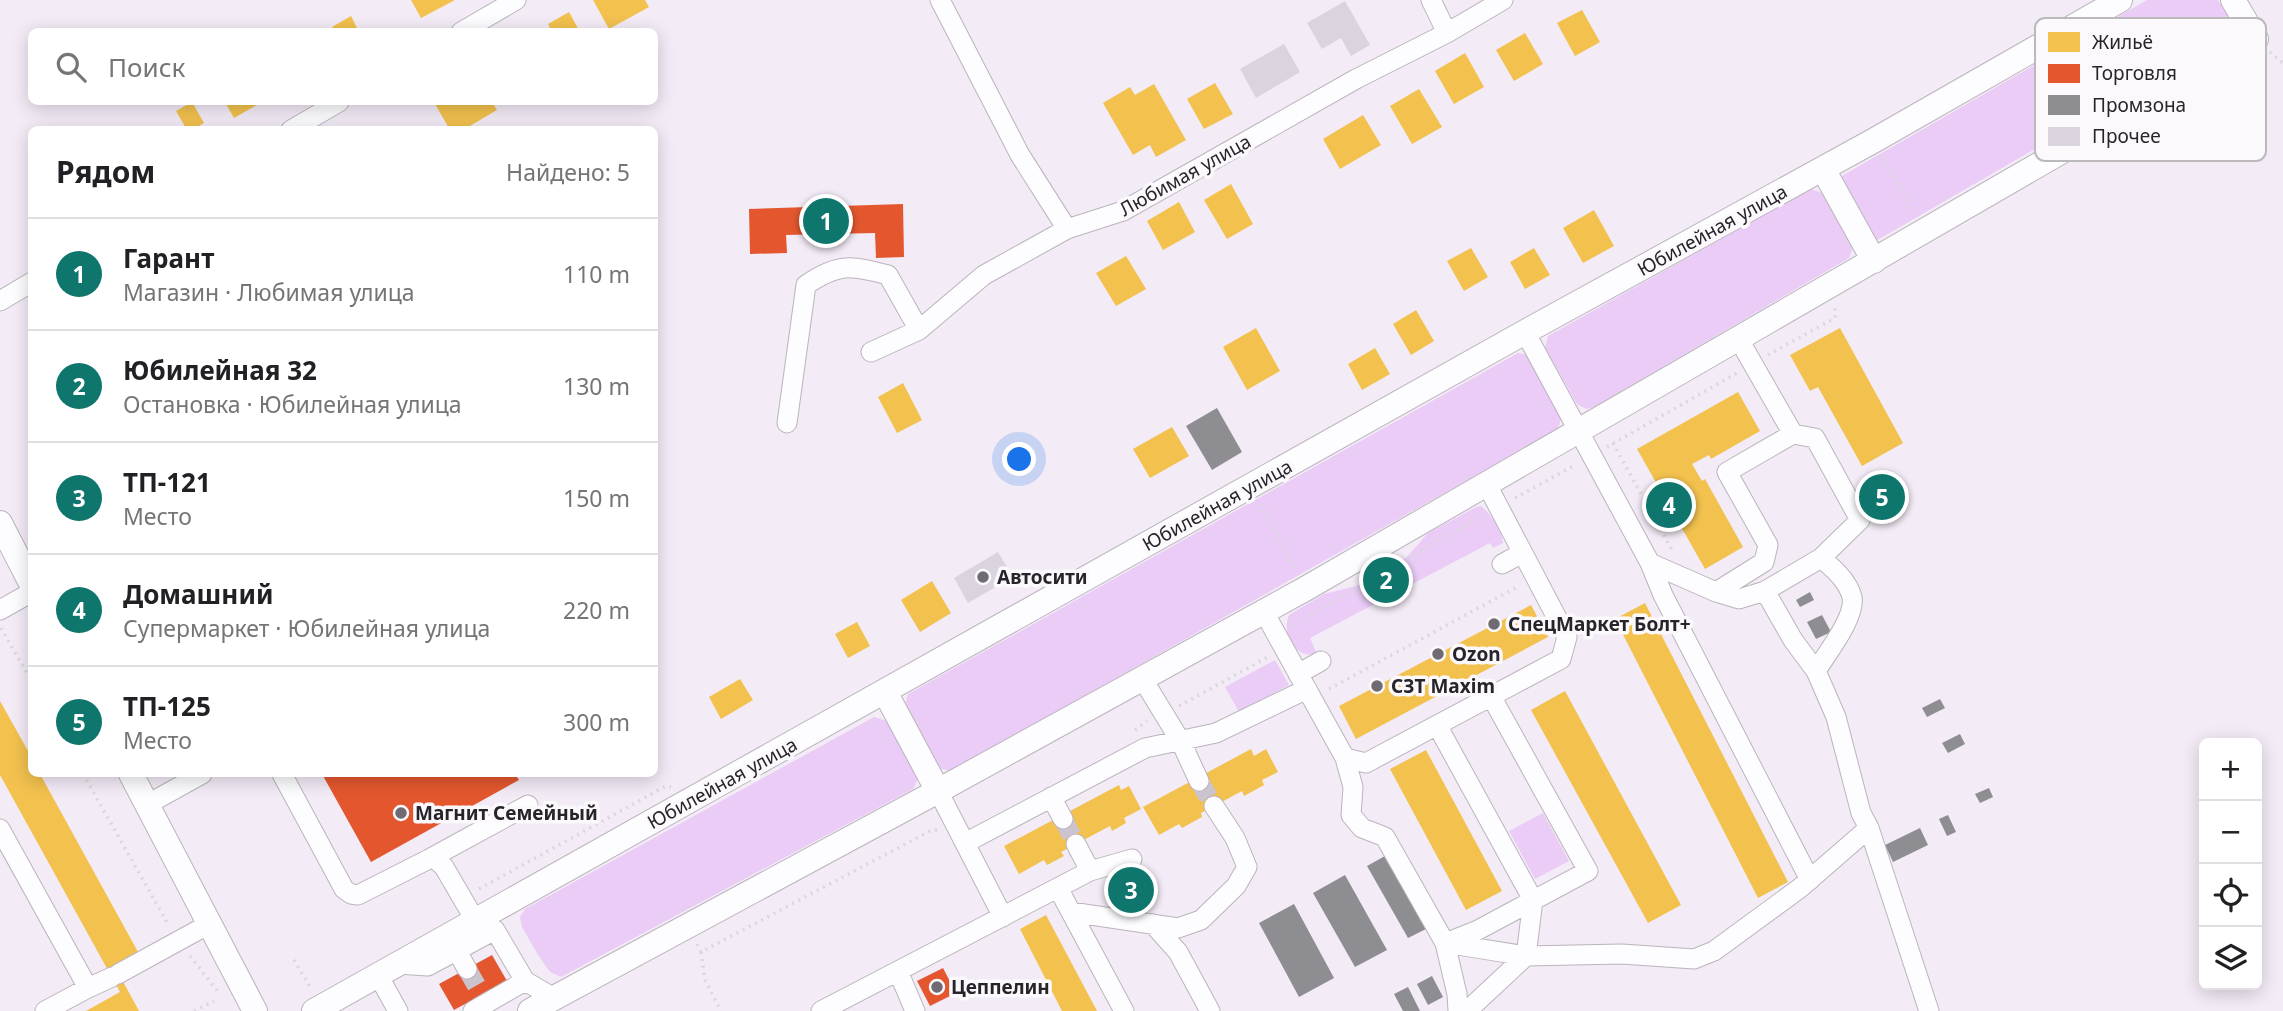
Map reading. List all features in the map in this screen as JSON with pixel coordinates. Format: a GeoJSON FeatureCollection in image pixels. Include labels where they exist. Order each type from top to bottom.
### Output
{"type":"FeatureCollection","features":[{"type":"Feature","properties":{"kind":"main road","name":"Юбилейная улица"},"geometry":{"type":"LineString","coordinates":[[2088,18],[2120,0]]}},
{"type":"Feature","properties":{"kind":"main road"},"geometry":{"type":"LineString","coordinates":[[2233,0],[2244,18]]}},
{"type":"Feature","properties":{"kind":"main road","name":"Юбилейная улица"},"geometry":{"type":"LineString","coordinates":[[314,1011],[387,970],[485,925],[885,692],[2035,48]]}},
{"type":"Feature","properties":{"kind":"main road"},"geometry":{"type":"LineString","coordinates":[[530,1011],[1264,612],[2046,161]]}},
{"type":"Feature","properties":{"kind":"main road"},"geometry":{"type":"LineString","coordinates":[[1823,169],[1874,261]]}},
{"type":"Feature","properties":{"kind":"main road"},"geometry":{"type":"LineString","coordinates":[[0,523],[28,577]]}},
{"type":"Feature","properties":{"kind":"main road"},"geometry":{"type":"LineString","coordinates":[[885,692],[938,791]]}},
{"type":"Feature","properties":{"kind":"main road"},"geometry":{"type":"LineString","coordinates":[[138,777],[148,804],[256,1011]]}},
{"type":"Feature","properties":{"kind":"street"},"geometry":{"type":"LineString","coordinates":[[468,28],[516,0]]}},
{"type":"Feature","properties":{"kind":"street"},"geometry":{"type":"LineString","coordinates":[[940,0],[1020,155],[1067,229]]}},
{"type":"Feature","properties":{"kind":"street"},"geometry":{"type":"LineString","coordinates":[[1431,0],[1447,33]]}},
{"type":"Feature","properties":{"kind":"street","name":"Любимая улица"},"geometry":{"type":"LineString","coordinates":[[871,352],[919,330],[984,275],[1067,229],[1123,211],[1356,79],[1447,33],[1503,0]]}},
{"type":"Feature","properties":{"kind":"street"},"geometry":{"type":"LineString","coordinates":[[298,126],[335,105]]}},
{"type":"Feature","properties":{"kind":"street"},"geometry":{"type":"LineString","coordinates":[[787,423],[806,285],[828,270],[859,267],[888,275],[919,330]]}},
{"type":"Feature","properties":{"kind":"street"},"geometry":{"type":"LineString","coordinates":[[0,301],[28,284]]}},
{"type":"Feature","properties":{"kind":"street"},"geometry":{"type":"LineString","coordinates":[[1525,332],[1650,563],[1662,595],[1810,880]]}},
{"type":"Feature","properties":{"kind":"street"},"geometry":{"type":"LineString","coordinates":[[1738,338],[1793,434]]}},
{"type":"Feature","properties":{"kind":"street"},"geometry":{"type":"LineString","coordinates":[[1650,563],[1716,592],[1738,599],[1765,591],[1821,558],[1860,520],[1815,438],[1793,434],[1727,472],[1768,545],[1764,562],[1716,592]]}},
{"type":"Feature","properties":{"kind":"street"},"geometry":{"type":"LineString","coordinates":[[1345,758],[1366,763],[1561,659],[1567,637],[1486,483]]}},
{"type":"Feature","properties":{"kind":"street"},"geometry":{"type":"LineString","coordinates":[[1502,564],[1522,552]]}},
{"type":"Feature","properties":{"kind":"street"},"geometry":{"type":"LineString","coordinates":[[1816,671],[1849,618],[1852,598],[1840,575],[1821,558]]}},
{"type":"Feature","properties":{"kind":"street"},"geometry":{"type":"LineString","coordinates":[[1765,591],[1793,640],[1816,671],[1836,717],[1861,813],[1869,828],[1928,1011]]}},
{"type":"Feature","properties":{"kind":"street"},"geometry":{"type":"LineString","coordinates":[[0,610],[28,594]]}},
{"type":"Feature","properties":{"kind":"street"},"geometry":{"type":"LineString","coordinates":[[1264,612],[1345,758],[1353,787],[1351,815],[1362,828],[1385,837],[1445,943],[1457,994],[1458,1011]]}},
{"type":"Feature","properties":{"kind":"street"},"geometry":{"type":"LineString","coordinates":[[961,835],[1051,797],[1145,748],[1216,733],[1306,687],[1321,661]]}},
{"type":"Feature","properties":{"kind":"street"},"geometry":{"type":"LineString","coordinates":[[1142,678],[1181,742],[1199,781]]}},
{"type":"Feature","properties":{"kind":"street"},"geometry":{"type":"LineString","coordinates":[[1445,943],[1478,930],[1588,870],[1491,696]]}},
{"type":"Feature","properties":{"kind":"street"},"geometry":{"type":"LineString","coordinates":[[1437,725],[1533,900],[1526,956],[1467,1011]]}},
{"type":"Feature","properties":{"kind":"street"},"geometry":{"type":"LineString","coordinates":[[148,804],[197,777]]}},
{"type":"Feature","properties":{"kind":"street"},"geometry":{"type":"LineString","coordinates":[[284,777],[344,889],[351,894],[367,892],[528,805]]}},
{"type":"Feature","properties":{"kind":"street"},"geometry":{"type":"LineString","coordinates":[[938,791],[1003,917]]}},
{"type":"Feature","properties":{"kind":"street"},"geometry":{"type":"LineString","coordinates":[[1051,797],[1063,820]]}},
{"type":"Feature","properties":{"kind":"street"},"geometry":{"type":"LineString","coordinates":[[1071,912],[1178,928],[1201,920],[1236,886],[1247,867],[1235,838],[1214,806]]}},
{"type":"Feature","properties":{"kind":"street"},"geometry":{"type":"LineString","coordinates":[[1445,943],[1526,956],[1622,954],[1695,959],[1714,951],[1810,880],[1869,828]]}},
{"type":"Feature","properties":{"kind":"street"},"geometry":{"type":"LineString","coordinates":[[0,829],[88,988]]}},
{"type":"Feature","properties":{"kind":"street"},"geometry":{"type":"LineString","coordinates":[[1076,844],[1090,872]]}},
{"type":"Feature","properties":{"kind":"street"},"geometry":{"type":"LineString","coordinates":[[429,859],[435,859],[444,867],[525,981],[554,998]]}},
{"type":"Feature","properties":{"kind":"street"},"geometry":{"type":"LineString","coordinates":[[821,1011],[1090,872],[1132,859]]}},
{"type":"Feature","properties":{"kind":"street"},"geometry":{"type":"LineString","coordinates":[[1058,888],[1124,1011]]}},
{"type":"Feature","properties":{"kind":"street"},"geometry":{"type":"LineString","coordinates":[[46,1011],[211,923]]}},
{"type":"Feature","properties":{"kind":"street"},"geometry":{"type":"LineString","coordinates":[[1153,924],[1178,952],[1210,1011]]}},
{"type":"Feature","properties":{"kind":"street"},"geometry":{"type":"LineString","coordinates":[[398,1011],[387,970],[428,966],[457,950],[485,925]]}},
{"type":"Feature","properties":{"kind":"street"},"geometry":{"type":"LineString","coordinates":[[457,950],[467,969]]}},
{"type":"Feature","properties":{"kind":"street"},"geometry":{"type":"LineString","coordinates":[[898,971],[915,1011]]}},
{"type":"Feature","properties":{"kind":"street"},"geometry":{"type":"LineString","coordinates":[[480,1003],[525,981]]}},
{"type":"Feature","properties":{"kind":"path"},"geometry":{"type":"LineString","coordinates":[[1882,156],[1917,216]]}},
{"type":"Feature","properties":{"kind":"path"},"geometry":{"type":"LineString","coordinates":[[1164,714],[1270,656],[1263,642],[1276,634],[1835,318],[1836,305]]}},
{"type":"Feature","properties":{"kind":"path"},"geometry":{"type":"LineString","coordinates":[[1613,443],[1689,580]]}},
{"type":"Feature","properties":{"kind":"path"},"geometry":{"type":"LineString","coordinates":[[1260,503],[1297,573]]}},
{"type":"Feature","properties":{"kind":"path"},"geometry":{"type":"LineString","coordinates":[[1306,687],[1535,577]]}},
{"type":"Feature","properties":{"kind":"path"},"geometry":{"type":"LineString","coordinates":[[0,626],[28,675]]}},
{"type":"Feature","properties":{"kind":"path"},"geometry":{"type":"LineString","coordinates":[[1135,730],[1145,748]]}},
{"type":"Feature","properties":{"kind":"path"},"geometry":{"type":"LineString","coordinates":[[85,777],[177,940],[222,997]]}},
{"type":"Feature","properties":{"kind":"path"},"geometry":{"type":"LineString","coordinates":[[701,952],[930,831],[961,835]]}},
{"type":"Feature","properties":{"kind":"path"},"geometry":{"type":"LineString","coordinates":[[694,939],[701,952],[705,980],[721,1011]]}},
{"type":"Feature","properties":{"kind":"path"},"geometry":{"type":"LineString","coordinates":[[194,1011],[214,1001]]}},
{"type":"Feature","properties":{"kind":"shaded area"},"geometry":{"type":"Polygon","coordinates":[[[2147,0],[2218,0],[2228,18],[2116,18],[2147,0]]]}},
{"type":"Feature","properties":{"kind":"shaded area"},"geometry":{"type":"Polygon","coordinates":[[[2035,65],[2035,149],[1874,242],[1840,177],[2035,65]]]}},
{"type":"Feature","properties":{"kind":"shaded area"},"geometry":{"type":"Polygon","coordinates":[[[1811,189],[1822,193],[1853,247],[1849,258],[1594,407],[1586,409],[1577,404],[1545,348],[1548,336],[1811,189]]]}},
{"type":"Feature","properties":{"kind":"shaded area"},"geometry":{"type":"Polygon","coordinates":[[[1518,353],[1528,355],[1562,416],[1558,429],[951,771],[936,768],[904,709],[908,694],[1518,353]]]}},
{"type":"Feature","properties":{"kind":"shaded area"},"geometry":{"type":"Polygon","coordinates":[[[1481,506],[1496,523],[1503,543],[1493,548],[1490,543],[1310,638],[1317,654],[1302,653],[1292,644],[1287,630],[1289,615],[1324,594],[1356,586],[1406,558],[1428,533],[1481,506]]]}},
{"type":"Feature","properties":{"kind":"shaded area"},"geometry":{"type":"Polygon","coordinates":[[[1275,660],[1289,685],[1239,712],[1225,687],[1275,660]]]}},
{"type":"Feature","properties":{"kind":"shaded area"},"geometry":{"type":"Polygon","coordinates":[[[874,717],[887,721],[918,779],[913,789],[561,977],[550,972],[522,927],[520,917],[525,909],[874,717]]]}},
{"type":"Feature","properties":{"kind":"shaded area"},"geometry":{"type":"Polygon","coordinates":[[[1543,813],[1569,861],[1535,879],[1509,831],[1543,813]]]}},
{"type":"Feature","properties":{"kind":"building: Жильё"},"geometry":{"type":"Polygon","coordinates":[[[411,0],[455,0],[421,18],[411,0]]]}},
{"type":"Feature","properties":{"kind":"building: Жильё"},"geometry":{"type":"Polygon","coordinates":[[[593,0],[645,0],[649,7],[608,28],[593,0]]]}},
{"type":"Feature","properties":{"kind":"building: Жильё"},"geometry":{"type":"Polygon","coordinates":[[[1582,10],[1600,42],[1575,56],[1557,23],[1582,10]]]}},
{"type":"Feature","properties":{"kind":"building: Жильё"},"geometry":{"type":"Polygon","coordinates":[[[569,12],[578,28],[550,28],[548,24],[569,12]]]}},
{"type":"Feature","properties":{"kind":"building: Жильё"},"geometry":{"type":"Polygon","coordinates":[[[351,16],[357,28],[333,28],[351,16]]]}},
{"type":"Feature","properties":{"kind":"building: Жильё"},"geometry":{"type":"Polygon","coordinates":[[[1525,33],[1543,64],[1514,81],[1496,50],[1525,33]]]}},
{"type":"Feature","properties":{"kind":"building: Жильё"},"geometry":{"type":"Polygon","coordinates":[[[1465,53],[1484,87],[1454,104],[1435,71],[1465,53]]]}},
{"type":"Feature","properties":{"kind":"building: Жильё"},"geometry":{"type":"Polygon","coordinates":[[[1215,83],[1233,114],[1204,129],[1187,99],[1215,83]]]}},
{"type":"Feature","properties":{"kind":"building: Жильё"},"geometry":{"type":"Polygon","coordinates":[[[1154,84],[1186,140],[1156,157],[1150,145],[1133,155],[1103,103],[1130,87],[1135,95],[1154,84]]]}},
{"type":"Feature","properties":{"kind":"building: Жильё"},"geometry":{"type":"Polygon","coordinates":[[[1419,89],[1442,127],[1412,144],[1390,106],[1419,89]]]}},
{"type":"Feature","properties":{"kind":"building: Жильё"},"geometry":{"type":"Polygon","coordinates":[[[187,105],[194,105],[204,123],[199,126],[185,126],[176,111],[187,105]]]}},
{"type":"Feature","properties":{"kind":"building: Жильё"},"geometry":{"type":"Polygon","coordinates":[[[227,105],[257,105],[234,118],[227,105]]]}},
{"type":"Feature","properties":{"kind":"building: Жильё"},"geometry":{"type":"Polygon","coordinates":[[[436,105],[494,105],[497,110],[470,126],[448,126],[436,105]]]}},
{"type":"Feature","properties":{"kind":"building: Жильё"},"geometry":{"type":"Polygon","coordinates":[[[1363,115],[1381,145],[1340,169],[1323,139],[1363,115]]]}},
{"type":"Feature","properties":{"kind":"building: Жильё"},"geometry":{"type":"Polygon","coordinates":[[[1231,184],[1253,224],[1227,239],[1204,200],[1231,184]]]}},
{"type":"Feature","properties":{"kind":"building: Жильё"},"geometry":{"type":"Polygon","coordinates":[[[1179,202],[1195,232],[1163,250],[1147,221],[1179,202]]]}},
{"type":"Feature","properties":{"kind":"building: Жильё"},"geometry":{"type":"Polygon","coordinates":[[[1594,210],[1614,246],[1583,263],[1563,228],[1594,210]]]}},
{"type":"Feature","properties":{"kind":"building: Жильё"},"geometry":{"type":"Polygon","coordinates":[[[1471,248],[1488,277],[1464,291],[1447,261],[1471,248]]]}},
{"type":"Feature","properties":{"kind":"building: Жильё"},"geometry":{"type":"Polygon","coordinates":[[[1534,248],[1550,275],[1525,289],[1510,262],[1534,248]]]}},
{"type":"Feature","properties":{"kind":"building: Жильё"},"geometry":{"type":"Polygon","coordinates":[[[1126,256],[1146,289],[1116,306],[1096,273],[1126,256]]]}},
{"type":"Feature","properties":{"kind":"building: Жильё"},"geometry":{"type":"Polygon","coordinates":[[[1416,310],[1434,341],[1411,355],[1393,324],[1416,310]]]}},
{"type":"Feature","properties":{"kind":"building: Жильё"},"geometry":{"type":"Polygon","coordinates":[[[1256,328],[1280,371],[1247,390],[1223,347],[1256,328]]]}},
{"type":"Feature","properties":{"kind":"building: Жильё"},"geometry":{"type":"Polygon","coordinates":[[[1840,328],[1903,443],[1862,466],[1818,387],[1810,391],[1790,355],[1840,328]]]}},
{"type":"Feature","properties":{"kind":"building: Жильё"},"geometry":{"type":"Polygon","coordinates":[[[1375,348],[1390,374],[1362,390],[1348,364],[1375,348]]]}},
{"type":"Feature","properties":{"kind":"building: Жильё"},"geometry":{"type":"Polygon","coordinates":[[[903,383],[922,420],[897,433],[878,397],[903,383]]]}},
{"type":"Feature","properties":{"kind":"building: Жильё"},"geometry":{"type":"Polygon","coordinates":[[[1738,392],[1760,431],[1711,459],[1709,455],[1692,464],[1702,481],[1705,479],[1743,547],[1705,569],[1637,449],[1738,392]]]}},
{"type":"Feature","properties":{"kind":"building: Жильё"},"geometry":{"type":"Polygon","coordinates":[[[1172,427],[1189,456],[1150,478],[1133,449],[1172,427]]]}},
{"type":"Feature","properties":{"kind":"building: Жильё"},"geometry":{"type":"Polygon","coordinates":[[[932,581],[951,613],[920,632],[901,600],[932,581]]]}},
{"type":"Feature","properties":{"kind":"building: Жильё"},"geometry":{"type":"Polygon","coordinates":[[[1645,603],[1788,882],[1758,898],[1615,619],[1645,603]]]}},
{"type":"Feature","properties":{"kind":"building: Жильё"},"geometry":{"type":"Polygon","coordinates":[[[1531,605],[1548,637],[1356,739],[1339,706],[1531,605]]]}},
{"type":"Feature","properties":{"kind":"building: Жильё"},"geometry":{"type":"Polygon","coordinates":[[[857,622],[870,646],[848,658],[835,634],[857,622]]]}},
{"type":"Feature","properties":{"kind":"building: Жильё"},"geometry":{"type":"Polygon","coordinates":[[[740,679],[753,700],[721,719],[709,697],[740,679]]]}},
{"type":"Feature","properties":{"kind":"building: Жильё"},"geometry":{"type":"Polygon","coordinates":[[[1565,691],[1681,905],[1648,923],[1531,710],[1565,691]]]}},
{"type":"Feature","properties":{"kind":"building: Жильё"},"geometry":{"type":"Polygon","coordinates":[[[0,701],[28,751],[28,777],[42,777],[138,952],[114,965],[139,1011],[86,1011],[120,992],[0,775],[0,701]]]}},
{"type":"Feature","properties":{"kind":"building: Жильё"},"geometry":{"type":"Polygon","coordinates":[[[1251,749],[1254,756],[1266,749],[1278,772],[1262,780],[1264,785],[1244,796],[1242,791],[1201,813],[1202,817],[1182,828],[1179,824],[1159,835],[1143,807],[1251,749]]]}},
{"type":"Feature","properties":{"kind":"building: Жильё"},"geometry":{"type":"Polygon","coordinates":[[[1426,750],[1502,891],[1466,910],[1390,769],[1426,750]]]}},
{"type":"Feature","properties":{"kind":"building: Жильё"},"geometry":{"type":"Polygon","coordinates":[[[1119,785],[1121,790],[1129,786],[1141,809],[1124,818],[1126,823],[1112,831],[1110,826],[1061,852],[1064,856],[1047,865],[1044,860],[1019,874],[1004,846],[1119,785]]]}},
{"type":"Feature","properties":{"kind":"building: Жильё"},"geometry":{"type":"Polygon","coordinates":[[[1046,915],[1097,1011],[1062,1011],[1020,929],[1046,915]]]}},
{"type":"Feature","properties":{"kind":"building: Торговля"},"geometry":{"type":"Polygon","coordinates":[[[903,204],[904,257],[876,258],[875,233],[786,235],[787,253],[750,254],[749,209],[903,204]]]}},
{"type":"Feature","properties":{"kind":"building: Торговля","name":"Магнит Семейный"},"geometry":{"type":"Polygon","coordinates":[[[324,777],[517,777],[519,780],[371,862],[324,777]]]}},
{"type":"Feature","properties":{"kind":"building: Торговля"},"geometry":{"type":"Polygon","coordinates":[[[492,955],[507,981],[454,1010],[439,984],[492,955]]]}},
{"type":"Feature","properties":{"kind":"building: Торговля","name":"Цеппелин"},"geometry":{"type":"Polygon","coordinates":[[[943,968],[956,993],[930,1006],[917,981],[943,968]]]}},
{"type":"Feature","properties":{"kind":"building: Промзона"},"geometry":{"type":"Polygon","coordinates":[[[1217,408],[1242,452],[1212,470],[1186,426],[1217,408]]]}},
{"type":"Feature","properties":{"kind":"building: Промзона"},"geometry":{"type":"Polygon","coordinates":[[[1810,592],[1814,600],[1800,607],[1796,600],[1810,592]]]}},
{"type":"Feature","properties":{"kind":"building: Промзона"},"geometry":{"type":"Polygon","coordinates":[[[1822,615],[1831,632],[1816,639],[1807,622],[1822,615]]]}},
{"type":"Feature","properties":{"kind":"building: Промзона"},"geometry":{"type":"Polygon","coordinates":[[[1940,699],[1945,708],[1927,717],[1922,708],[1940,699]]]}},
{"type":"Feature","properties":{"kind":"building: Промзона"},"geometry":{"type":"Polygon","coordinates":[[[1960,734],[1965,744],[1948,753],[1942,743],[1960,734]]]}},
{"type":"Feature","properties":{"kind":"building: Промзона"},"geometry":{"type":"Polygon","coordinates":[[[1989,788],[1993,797],[1980,803],[1975,794],[1989,788]]]}},
{"type":"Feature","properties":{"kind":"building: Промзона"},"geometry":{"type":"Polygon","coordinates":[[[1948,815],[1956,832],[1947,836],[1939,819],[1948,815]]]}},
{"type":"Feature","properties":{"kind":"building: Промзона"},"geometry":{"type":"Polygon","coordinates":[[[1920,828],[1928,845],[1893,862],[1885,845],[1920,828]]]}},
{"type":"Feature","properties":{"kind":"building: Промзона"},"geometry":{"type":"Polygon","coordinates":[[[1385,856],[1426,929],[1408,938],[1367,866],[1385,856]]]}},
{"type":"Feature","properties":{"kind":"building: Промзона"},"geometry":{"type":"Polygon","coordinates":[[[1345,875],[1387,950],[1355,967],[1313,893],[1345,875]]]}},
{"type":"Feature","properties":{"kind":"building: Промзона"},"geometry":{"type":"Polygon","coordinates":[[[1294,904],[1334,978],[1299,997],[1259,923],[1294,904]]]}},
{"type":"Feature","properties":{"kind":"building: Промзона"},"geometry":{"type":"Polygon","coordinates":[[[1432,976],[1443,997],[1428,1005],[1417,984],[1432,976]]]}},
{"type":"Feature","properties":{"kind":"building: Промзона"},"geometry":{"type":"Polygon","coordinates":[[[1408,987],[1420,1011],[1403,1011],[1394,994],[1408,987]]]}},
{"type":"Feature","properties":{"kind":"building: Прочее"},"geometry":{"type":"Polygon","coordinates":[[[1345,1],[1370,45],[1351,56],[1341,38],[1322,49],[1307,23],[1345,1]]]}},
{"type":"Feature","properties":{"kind":"building: Прочее"},"geometry":{"type":"Polygon","coordinates":[[[1284,44],[1300,72],[1256,98],[1240,69],[1284,44]]]}},
{"type":"Feature","properties":{"kind":"building: Прочее"},"geometry":{"type":"Polygon","coordinates":[[[1890,482],[1899,499],[1874,512],[1865,495],[1890,482]]]}},
{"type":"Feature","properties":{"kind":"building: Прочее","name":"Автосити"},"geometry":{"type":"Polygon","coordinates":[[[998,552],[1013,577],[968,603],[954,578],[998,552]]]}},
{"type":"Feature","properties":{"kind":"building: Прочее"},"geometry":{"type":"Polygon","coordinates":[[[1130,871],[1148,899],[1132,909],[1114,881],[1130,871]]]}},
{"type":"Feature","properties":{"kind":"tunnel"},"geometry":{"type":"LineString","coordinates":[[1199,781],[1214,806]]}},
{"type":"Feature","properties":{"kind":"tunnel"},"geometry":{"type":"LineString","coordinates":[[1063,819],[1076,844]]}},
{"type":"Feature","properties":{"kind":"tunnel"},"geometry":{"type":"LineString","coordinates":[[467,969],[482,995]]}},
{"type":"Feature","properties":{"kind":"place","name":"Гарант"},"geometry":{"type":"Point","coordinates":[826,221]}},
{"type":"Feature","properties":{"kind":"place","name":"ТП-125"},"geometry":{"type":"Point","coordinates":[1882,497]}},
{"type":"Feature","properties":{"kind":"place","name":"Домашний"},"geometry":{"type":"Point","coordinates":[1669,505]}},
{"type":"Feature","properties":{"kind":"place","name":"Автосити"},"geometry":{"type":"Point","coordinates":[983,577]}},
{"type":"Feature","properties":{"kind":"place","name":"Юбилейная 32"},"geometry":{"type":"Point","coordinates":[1386,580]}},
{"type":"Feature","properties":{"kind":"place","name":"СпецМаркет Болт+"},"geometry":{"type":"Point","coordinates":[1494,624]}},
{"type":"Feature","properties":{"kind":"place","name":"Ozon"},"geometry":{"type":"Point","coordinates":[1438,654]}},
{"type":"Feature","properties":{"kind":"place","name":"СЗТ Maxim"},"geometry":{"type":"Point","coordinates":[1377,686]}},
{"type":"Feature","properties":{"kind":"place","name":"Магнит Семейный"},"geometry":{"type":"Point","coordinates":[401,813]}},
{"type":"Feature","properties":{"kind":"place","name":"ТП-121"},"geometry":{"type":"Point","coordinates":[1131,890]}},
{"type":"Feature","properties":{"kind":"place","name":"Цеппелин"},"geometry":{"type":"Point","coordinates":[937,987]}}]}
